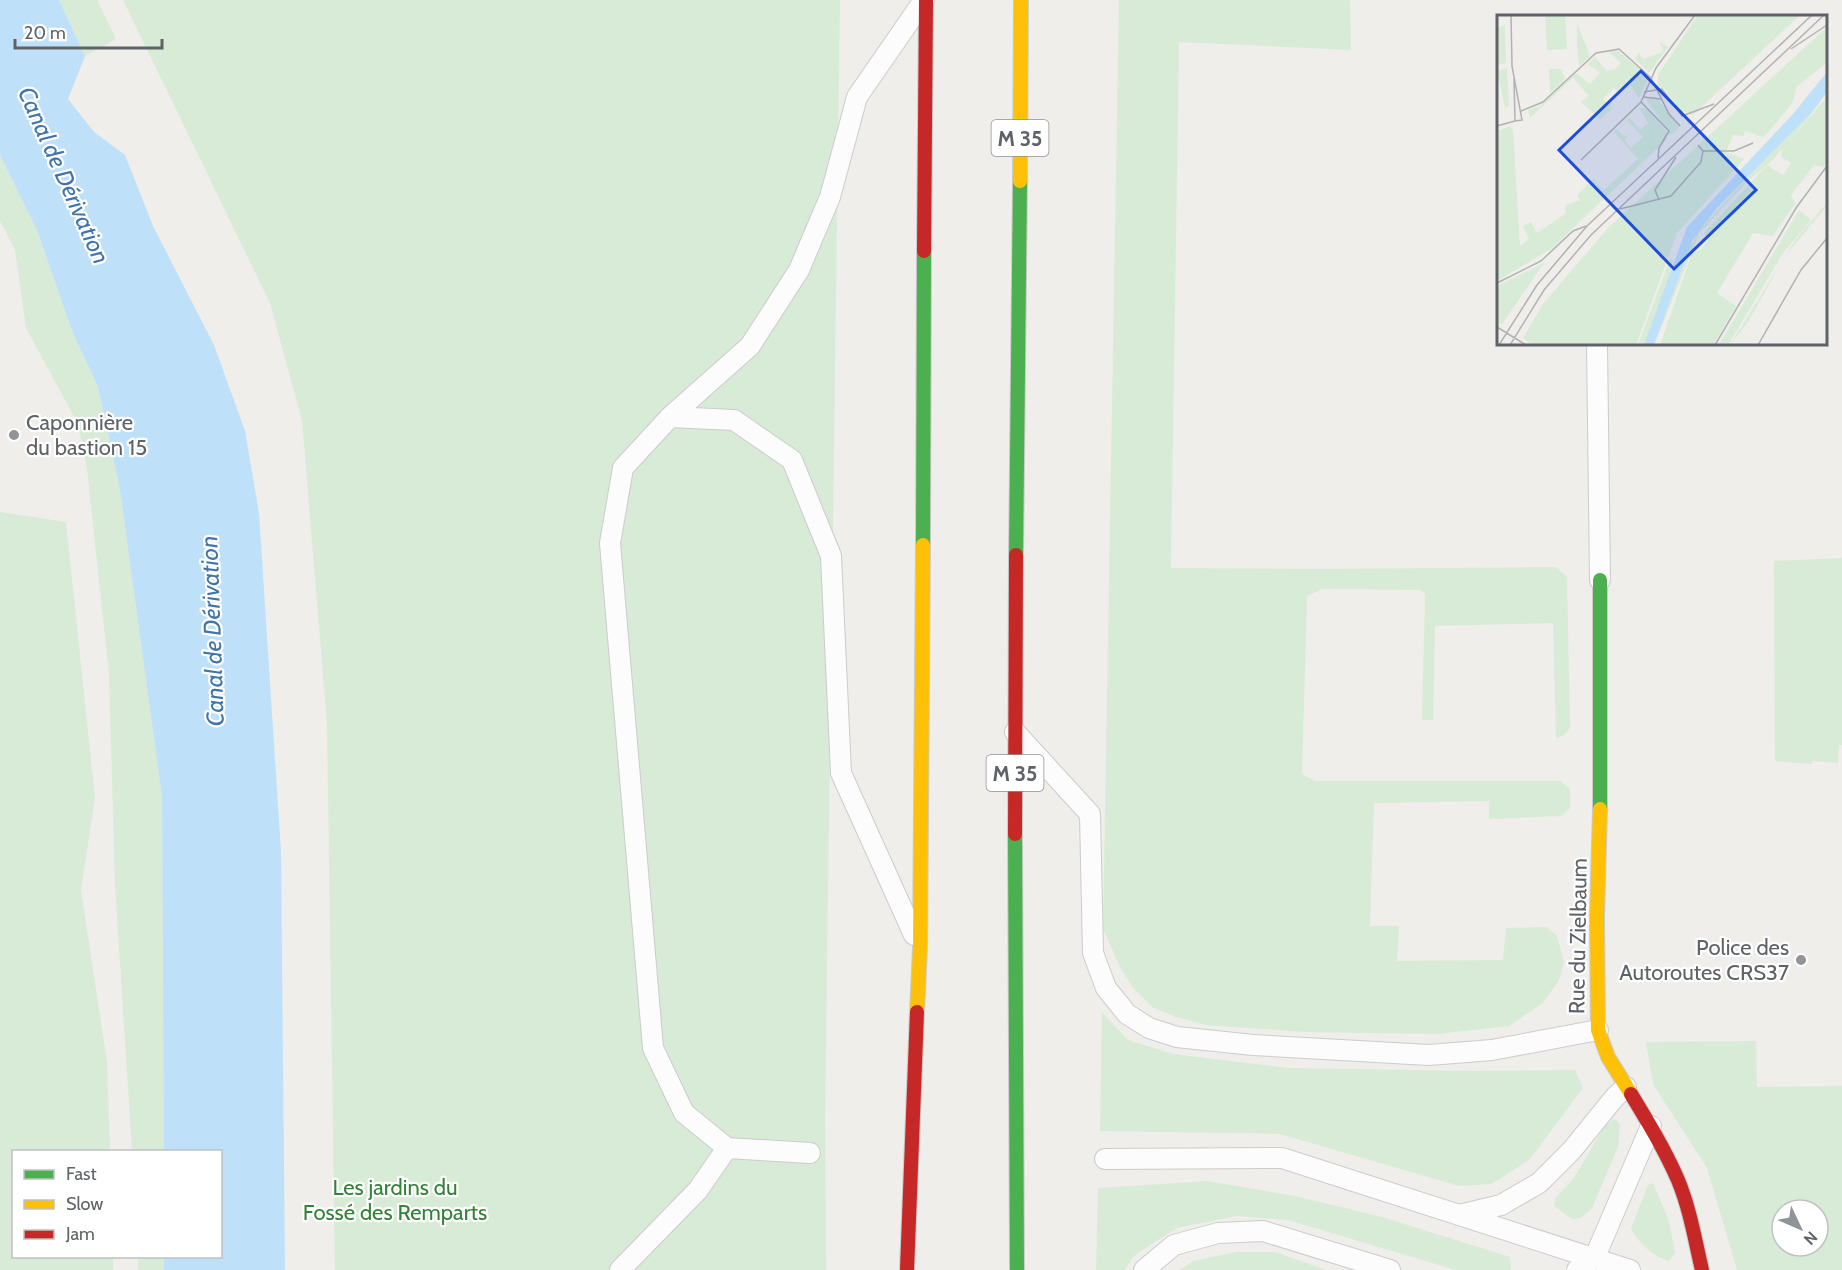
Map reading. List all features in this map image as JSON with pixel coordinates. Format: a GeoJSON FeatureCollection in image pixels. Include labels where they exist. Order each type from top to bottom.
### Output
{"type":"FeatureCollection","features":[{"type":"Feature","properties":{"kind":"main road"},"geometry":{"type":"LineString","coordinates":[[907,1270],[920,948],[925,0]]}},
{"type":"Feature","properties":{"kind":"main road","name":"M 35"},"geometry":{"type":"LineString","coordinates":[[1017,1270],[1015,732],[1021,0]]}},
{"type":"Feature","properties":{"kind":"main road","name":"Rue du Zielbaum"},"geometry":{"type":"LineString","coordinates":[[1600,579],[1598,1030],[1608,1058],[1651,1126],[1678,1181],[1690,1218],[1702,1270]]}},
{"type":"Feature","properties":{"kind":"lane"},"geometry":{"type":"LineString","coordinates":[[810,1153],[727,1148],[684,1113],[653,1048],[610,543],[623,468],[670,417],[750,346],[799,270],[830,197],[857,97],[925,0]]}},
{"type":"Feature","properties":{"kind":"lane"},"geometry":{"type":"LineString","coordinates":[[1597,345],[1600,579]]}},
{"type":"Feature","properties":{"kind":"lane"},"geometry":{"type":"LineString","coordinates":[[670,417],[734,420],[792,460],[831,556],[841,773],[920,948]]}},
{"type":"Feature","properties":{"kind":"lane"},"geometry":{"type":"LineString","coordinates":[[1015,732],[1089,814],[1093,953],[1106,988],[1127,1014],[1149,1028],[1177,1037],[1253,1045],[1429,1055],[1492,1050],[1598,1030]]}},
{"type":"Feature","properties":{"kind":"lane"},"geometry":{"type":"LineString","coordinates":[[1459,1215],[1501,1205],[1539,1184],[1572,1150],[1615,1097],[1626,1087]]}},
{"type":"Feature","properties":{"kind":"lane"},"geometry":{"type":"LineString","coordinates":[[1577,1270],[1594,1259],[1651,1126]]}},
{"type":"Feature","properties":{"kind":"lane"},"geometry":{"type":"LineString","coordinates":[[620,1270],[698,1190],[727,1148]]}},
{"type":"Feature","properties":{"kind":"lane"},"geometry":{"type":"LineString","coordinates":[[1105,1159],[1282,1158],[1630,1270]]}},
{"type":"Feature","properties":{"kind":"lane"},"geometry":{"type":"LineString","coordinates":[[1144,1270],[1174,1245],[1218,1233],[1263,1231],[1390,1270]]}},
{"type":"Feature","properties":{"kind":"green space"},"geometry":{"type":"Polygon","coordinates":[[[59,0],[97,0],[116,39],[85,56],[59,0]]]}},
{"type":"Feature","properties":{"kind":"green space","name":"Les jardins du Fossé des Remparts"},"geometry":{"type":"Polygon","coordinates":[[[123,0],[840,0],[825,1117],[826,1270],[335,1270],[327,723],[302,421],[270,303],[123,0]]]}},
{"type":"Feature","properties":{"kind":"green space"},"geometry":{"type":"Polygon","coordinates":[[[1119,0],[1350,0],[1351,50],[1179,42],[1171,568],[1556,567],[1567,577],[1570,728],[1556,739],[1553,623],[1435,626],[1433,720],[1422,720],[1425,594],[1420,590],[1322,589],[1307,596],[1302,774],[1315,781],[1560,781],[1570,789],[1570,808],[1562,816],[1489,819],[1489,801],[1374,803],[1370,926],[1399,926],[1397,961],[1503,960],[1506,928],[1546,927],[1557,936],[1564,962],[1559,980],[1543,1003],[1509,1026],[1436,1034],[1304,1032],[1206,1025],[1176,1017],[1152,1007],[1134,989],[1121,969],[1103,929],[1119,0]]]}},
{"type":"Feature","properties":{"kind":"green space"},"geometry":{"type":"Polygon","coordinates":[[[0,155],[37,230],[72,331],[98,387],[120,490],[162,797],[164,1150],[132,1150],[115,885],[109,674],[87,469],[78,424],[26,328],[15,250],[0,221],[0,155]]]}},
{"type":"Feature","properties":{"kind":"green space"},"geometry":{"type":"Polygon","coordinates":[[[0,512],[66,522],[95,798],[81,890],[107,1062],[110,1150],[12,1150],[12,1258],[113,1258],[113,1270],[0,1270],[0,512]]]}},
{"type":"Feature","properties":{"kind":"green space"},"geometry":{"type":"Polygon","coordinates":[[[1842,558],[1842,745],[1839,745],[1838,763],[1812,761],[1811,764],[1775,761],[1774,561],[1842,558]]]}},
{"type":"Feature","properties":{"kind":"green space"},"geometry":{"type":"Polygon","coordinates":[[[1102,1012],[1128,1040],[1173,1054],[1289,1068],[1575,1070],[1583,1088],[1530,1159],[1492,1184],[1459,1186],[1280,1134],[1100,1131],[1102,1012]]]}},
{"type":"Feature","properties":{"kind":"green space"},"geometry":{"type":"Polygon","coordinates":[[[1756,1041],[1757,1087],[1842,1086],[1842,1270],[1737,1270],[1707,1168],[1653,1084],[1646,1042],[1756,1041]]]}},
{"type":"Feature","properties":{"kind":"green space"},"geometry":{"type":"Polygon","coordinates":[[[1615,1119],[1620,1125],[1618,1147],[1592,1208],[1581,1218],[1572,1219],[1554,1206],[1555,1199],[1573,1179],[1605,1126],[1615,1119]]]}},
{"type":"Feature","properties":{"kind":"green space"},"geometry":{"type":"Polygon","coordinates":[[[1208,1181],[1295,1196],[1382,1217],[1510,1257],[1511,1270],[1456,1270],[1288,1220],[1236,1216],[1177,1228],[1136,1254],[1124,1270],[1096,1270],[1098,1188],[1208,1181]]]}},
{"type":"Feature","properties":{"kind":"green space"},"geometry":{"type":"Polygon","coordinates":[[[1653,1183],[1669,1221],[1675,1253],[1669,1261],[1647,1248],[1631,1228],[1648,1185],[1653,1183]]]}},
{"type":"Feature","properties":{"kind":"green space"},"geometry":{"type":"Polygon","coordinates":[[[1236,1252],[1275,1252],[1326,1270],[1180,1270],[1193,1261],[1236,1252]]]}},
{"type":"Feature","properties":{"kind":"green space"},"geometry":{"type":"Polygon","coordinates":[[[138,1258],[164,1258],[164,1270],[138,1270],[138,1258]]]}},
{"type":"Feature","properties":{"kind":"water","name":"Canal de Dérivation"},"geometry":{"type":"Polygon","coordinates":[[[0,0],[59,0],[85,56],[68,99],[94,132],[125,155],[153,226],[214,345],[245,431],[259,513],[281,852],[285,1270],[164,1270],[164,1258],[222,1258],[222,1150],[164,1150],[162,797],[120,490],[98,387],[72,331],[37,230],[0,155],[0,0]]]}},
{"type":"Feature","properties":{"kind":"traffic: fast"},"geometry":{"type":"LineString","coordinates":[[1016,555],[1020,181]]}},
{"type":"Feature","properties":{"kind":"traffic: fast"},"geometry":{"type":"LineString","coordinates":[[923,545],[924,251]]}},
{"type":"Feature","properties":{"kind":"traffic: fast"},"geometry":{"type":"LineString","coordinates":[[1600,580],[1600,809]]}},
{"type":"Feature","properties":{"kind":"traffic: fast"},"geometry":{"type":"LineString","coordinates":[[1015,834],[1017,1270]]}},
{"type":"Feature","properties":{"kind":"traffic: slow"},"geometry":{"type":"LineString","coordinates":[[1020,181],[1021,0]]}},
{"type":"Feature","properties":{"kind":"traffic: slow"},"geometry":{"type":"LineString","coordinates":[[917,1012],[920,948],[923,545]]}},
{"type":"Feature","properties":{"kind":"traffic: slow"},"geometry":{"type":"LineString","coordinates":[[1600,809],[1597,916],[1598,1030],[1608,1057],[1631,1094]]}},
{"type":"Feature","properties":{"kind":"traffic: jam"},"geometry":{"type":"LineString","coordinates":[[924,251],[926,0]]}},
{"type":"Feature","properties":{"kind":"traffic: jam"},"geometry":{"type":"LineString","coordinates":[[1015,834],[1016,555]]}},
{"type":"Feature","properties":{"kind":"traffic: jam"},"geometry":{"type":"LineString","coordinates":[[907,1270],[917,1012]]}},
{"type":"Feature","properties":{"kind":"traffic: jam"},"geometry":{"type":"LineString","coordinates":[[1631,1094],[1678,1180],[1689,1213],[1702,1270]]}},
{"type":"Feature","properties":{"kind":"place","name":"Caponnière du bastion 15"},"geometry":{"type":"Point","coordinates":[14,435]}},
{"type":"Feature","properties":{"kind":"place","name":"Police des Autoroutes CRS37"},"geometry":{"type":"Point","coordinates":[1801,960]}}]}
